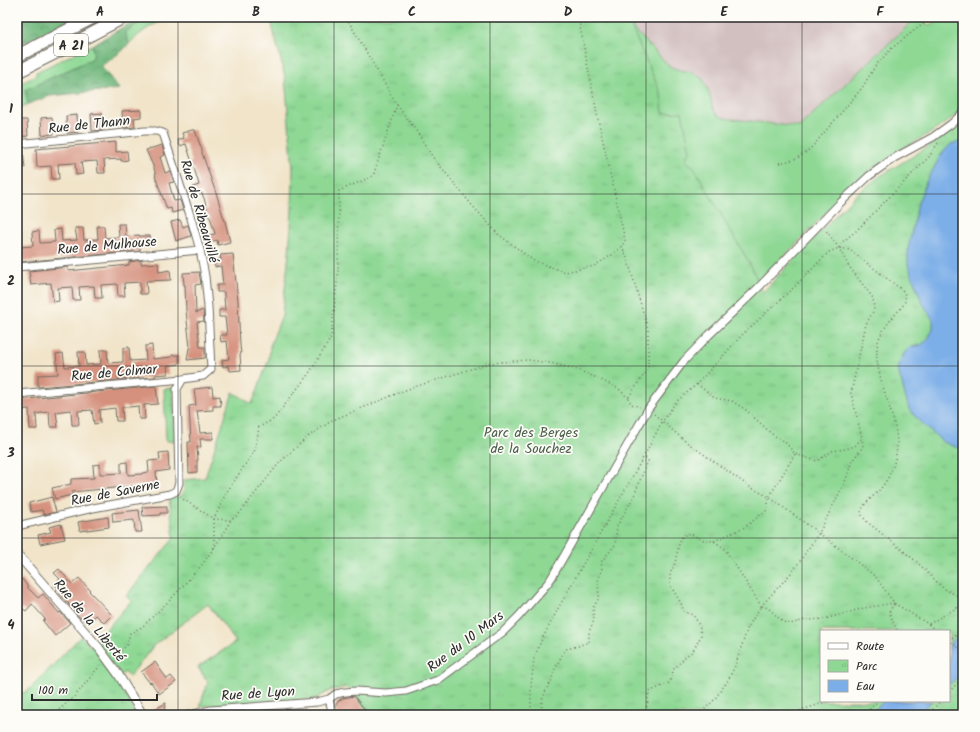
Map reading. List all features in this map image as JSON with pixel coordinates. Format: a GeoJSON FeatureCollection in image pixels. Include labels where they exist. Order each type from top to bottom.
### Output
{"type":"FeatureCollection","features":[{"type":"Feature","properties":{"kind":"highway","name":"A 21"},"geometry":{"type":"LineString","coordinates":[[17,56],[94,17]]}},
{"type":"Feature","properties":{"kind":"highway","name":"A 21"},"geometry":{"type":"LineString","coordinates":[[17,72],[124,17]]}},
{"type":"Feature","properties":{"kind":"street","name":"Rue du 10 Mars"},"geometry":{"type":"LineString","coordinates":[[329,699],[336,694],[345,692],[356,691],[386,693],[406,691],[431,683],[448,674],[502,632],[524,610],[552,577],[648,409],[684,361],[758,288],[839,204],[869,176],[894,158],[933,137],[963,113]]}},
{"type":"Feature","properties":{"kind":"street","name":"Rue de Thann"},"geometry":{"type":"LineString","coordinates":[[17,144],[145,131],[156,131],[163,133]]}},
{"type":"Feature","properties":{"kind":"street","name":"Rue de Ribeauvillé"},"geometry":{"type":"LineString","coordinates":[[163,133],[200,250],[205,276],[211,369]]}},
{"type":"Feature","properties":{"kind":"street","name":"Rue de Mulhouse"},"geometry":{"type":"LineString","coordinates":[[17,267],[200,250]]}},
{"type":"Feature","properties":{"kind":"street","name":"Rue de Colmar"},"geometry":{"type":"LineString","coordinates":[[17,394],[183,380],[203,376],[211,369]]}},
{"type":"Feature","properties":{"kind":"street","name":"Rue de Saverne"},"geometry":{"type":"LineString","coordinates":[[17,526],[93,508],[170,494],[176,491],[179,483],[177,389],[183,380]]}},
{"type":"Feature","properties":{"kind":"street","name":"Rue de la Liberté"},"geometry":{"type":"LineString","coordinates":[[17,554],[99,648],[118,674],[143,715]]}},
{"type":"Feature","properties":{"kind":"street","name":"Rue de Lyon"},"geometry":{"type":"LineString","coordinates":[[188,715],[211,710],[317,702],[329,699]]}},
{"type":"Feature","properties":{"kind":"street"},"geometry":{"type":"LineString","coordinates":[[329,699],[332,715]]}},
{"type":"Feature","properties":{"kind":"path"},"geometry":{"type":"LineString","coordinates":[[346,17],[396,105],[417,132],[432,156],[471,204],[498,234],[534,261],[565,272],[594,266],[612,255],[622,246],[625,240],[598,119],[578,17]]}},
{"type":"Feature","properties":{"kind":"path"},"geometry":{"type":"LineString","coordinates":[[779,163],[794,160],[803,155],[812,147],[862,88],[876,65],[898,44],[934,17]]}},
{"type":"Feature","properties":{"kind":"path"},"geometry":{"type":"LineString","coordinates":[[214,548],[214,519],[226,493],[255,450],[259,427],[274,419],[310,372],[331,338],[338,274],[339,191],[373,176],[396,105]]}},
{"type":"Feature","properties":{"kind":"path"},"geometry":{"type":"LineString","coordinates":[[839,248],[841,243],[929,157],[941,140],[942,130]]}},
{"type":"Feature","properties":{"kind":"path"},"geometry":{"type":"LineString","coordinates":[[699,715],[714,700],[727,682],[735,666],[748,627],[761,606],[793,571],[819,532],[845,482],[852,461],[863,447],[850,393],[866,324],[874,310],[873,298],[848,265],[839,248],[821,222]]}},
{"type":"Feature","properties":{"kind":"path"},"geometry":{"type":"LineString","coordinates":[[622,246],[628,261],[648,329],[648,369],[628,398]]}},
{"type":"Feature","properties":{"kind":"path"},"geometry":{"type":"LineString","coordinates":[[529,715],[531,707],[531,686],[534,658],[541,641],[662,422],[676,402],[697,384],[743,334],[792,289],[820,260],[829,252],[839,248],[850,250],[902,290],[906,300],[903,306],[884,328],[879,338],[876,350],[878,365],[894,420],[896,451],[892,471],[881,488],[862,508],[861,514],[866,521],[917,562],[944,588],[963,598]]}},
{"type":"Feature","properties":{"kind":"path"},"geometry":{"type":"LineString","coordinates":[[53,715],[75,696],[104,662],[102,659],[105,656],[110,654],[113,658],[126,645],[130,633],[142,627],[170,600],[201,566],[231,520],[239,514],[280,462],[309,436],[333,420],[408,389],[490,362],[528,360],[550,363],[575,369],[619,389],[628,398],[631,404],[648,409],[685,441],[750,487],[769,497],[819,532],[875,576],[894,603],[928,624],[935,630]]}},
{"type":"Feature","properties":{"kind":"path"},"geometry":{"type":"LineString","coordinates":[[697,384],[715,398],[732,401],[746,410],[772,434],[785,442],[795,454],[817,461],[832,451],[855,446],[862,438]]}},
{"type":"Feature","properties":{"kind":"path"},"geometry":{"type":"LineString","coordinates":[[648,715],[648,692],[669,683],[672,678],[673,670],[693,651],[701,636],[697,621],[693,615],[683,611],[682,605],[670,585],[670,574],[675,563],[680,540],[687,534],[691,534],[702,540],[714,541],[745,527],[767,510],[769,497],[795,454]]}},
{"type":"Feature","properties":{"kind":"path"},"geometry":{"type":"LineString","coordinates":[[541,715],[542,700],[562,655],[566,649],[589,642],[589,632],[594,620],[593,608],[600,598],[598,582],[602,568],[601,562],[615,545],[617,526],[633,498],[648,461],[644,456]]}},
{"type":"Feature","properties":{"kind":"path"},"geometry":{"type":"LineString","coordinates":[[176,491],[183,499],[214,519],[231,520]]}},
{"type":"Feature","properties":{"kind":"path"},"geometry":{"type":"LineString","coordinates":[[714,541],[726,550],[761,606],[768,608],[783,622],[790,624],[805,620],[825,619],[864,608],[894,603]]}},
{"type":"Feature","properties":{"kind":"path"},"geometry":{"type":"LineString","coordinates":[[894,603],[888,612],[897,630]]}},
{"type":"Feature","properties":{"kind":"path"},"geometry":{"type":"LineString","coordinates":[[928,624],[963,604]]}},
{"type":"Feature","properties":{"kind":"path"},"geometry":{"type":"LineString","coordinates":[[950,639],[956,635],[963,625]]}},
{"type":"Feature","properties":{"kind":"path"},"geometry":{"type":"LineString","coordinates":[[950,641],[963,651]]}},
{"type":"Feature","properties":{"kind":"path"},"geometry":{"type":"LineString","coordinates":[[950,691],[963,677]]}},
{"type":"Feature","properties":{"kind":"path"},"geometry":{"type":"LineString","coordinates":[[776,715],[794,714],[826,702]]}},
{"type":"Feature","properties":{"kind":"path"},"geometry":{"type":"LineString","coordinates":[[864,715],[877,702]]}},
{"type":"Feature","properties":{"kind":"path"},"geometry":{"type":"LineString","coordinates":[[927,715],[939,702]]}},
{"type":"Feature","properties":{"kind":"shaded area"},"geometry":{"type":"Polygon","coordinates":[[[627,17],[915,17],[914,20],[799,127],[725,118],[716,114],[712,106],[709,92],[692,72],[679,70],[669,66],[630,25],[627,17]]]}},
{"type":"Feature","properties":{"kind":"green space"},"geometry":{"type":"Polygon","coordinates":[[[17,17],[77,17],[17,46],[17,17]]]}},
{"type":"Feature","properties":{"kind":"green space"},"geometry":{"type":"Polygon","coordinates":[[[141,17],[154,17],[142,21],[125,32],[129,44],[101,66],[119,89],[50,96],[28,104],[25,90],[92,59],[94,53],[92,45],[141,17]]]}},
{"type":"Feature","properties":{"kind":"green space"},"geometry":{"type":"Polygon","coordinates":[[[154,17],[170,17],[148,28],[129,44],[125,32],[142,21],[154,17]]]}},
{"type":"Feature","properties":{"kind":"green space","name":"Parc des Berges de la Souchez"},"geometry":{"type":"Polygon","coordinates":[[[270,17],[627,17],[661,94],[663,113],[682,112],[690,151],[685,161],[693,166],[751,266],[763,292],[855,195],[880,176],[936,142],[963,122],[963,715],[369,715],[370,714],[348,687],[331,690],[315,699],[200,706],[208,682],[198,667],[236,642],[208,604],[154,645],[129,677],[125,672],[116,679],[137,715],[17,715],[17,695],[28,691],[81,636],[91,647],[131,601],[126,596],[174,538],[169,498],[178,497],[182,494],[184,480],[205,478],[233,392],[252,404],[269,359],[270,346],[282,315],[289,253],[293,170],[285,77],[270,17]]]}},
{"type":"Feature","properties":{"kind":"green space"},"geometry":{"type":"Polygon","coordinates":[[[627,17],[630,25],[669,66],[679,70],[692,72],[703,79],[716,114],[724,118],[799,127],[914,20],[923,21],[929,25],[943,17],[963,17],[963,107],[956,115],[937,129],[873,168],[851,187],[755,287],[348,687],[331,690],[315,699],[200,706],[208,682],[198,667],[236,642],[208,604],[675,183],[669,142],[627,17]]]}},
{"type":"Feature","properties":{"kind":"green space"},"geometry":{"type":"Polygon","coordinates":[[[92,45],[94,53],[92,59],[26,90],[28,104],[17,109],[17,85],[36,76],[36,72],[92,45]]]}},
{"type":"Feature","properties":{"kind":"green space"},"geometry":{"type":"Polygon","coordinates":[[[173,388],[175,441],[166,441],[164,389],[173,388]]]}},
{"type":"Feature","properties":{"kind":"water"},"geometry":{"type":"Polygon","coordinates":[[[963,137],[963,448],[955,447],[943,442],[920,422],[909,409],[898,370],[905,352],[911,347],[921,345],[928,339],[933,329],[933,320],[922,302],[908,265],[908,249],[918,203],[926,182],[941,155],[951,144],[958,142],[963,137]]]}},
{"type":"Feature","properties":{"kind":"water"},"geometry":{"type":"Polygon","coordinates":[[[963,630],[963,672],[950,684],[950,644],[963,630]]]}},
{"type":"Feature","properties":{"kind":"water"},"geometry":{"type":"Polygon","coordinates":[[[883,702],[931,702],[917,715],[869,715],[883,702]]]}},
{"type":"Feature","properties":{"kind":"building"},"geometry":{"type":"Polygon","coordinates":[[[141,110],[141,117],[134,118],[135,127],[123,128],[122,111],[141,110]]]}},
{"type":"Feature","properties":{"kind":"building"},"geometry":{"type":"Polygon","coordinates":[[[102,113],[103,130],[92,131],[91,114],[102,113]]]}},
{"type":"Feature","properties":{"kind":"building"},"geometry":{"type":"Polygon","coordinates":[[[77,115],[78,132],[67,133],[66,116],[77,115]]]}},
{"type":"Feature","properties":{"kind":"building"},"geometry":{"type":"Polygon","coordinates":[[[52,117],[54,134],[42,135],[41,118],[52,117]]]}},
{"type":"Feature","properties":{"kind":"building"},"geometry":{"type":"Polygon","coordinates":[[[17,120],[27,120],[28,136],[17,137],[17,120]]]}},
{"type":"Feature","properties":{"kind":"building"},"geometry":{"type":"Polygon","coordinates":[[[195,130],[202,150],[225,221],[230,242],[218,245],[217,240],[210,242],[209,235],[215,234],[211,220],[209,215],[203,218],[201,211],[207,209],[204,198],[201,192],[195,194],[193,187],[199,185],[194,168],[188,170],[186,164],[192,162],[186,144],[180,146],[178,140],[184,138],[182,133],[195,130]]]}},
{"type":"Feature","properties":{"kind":"building"},"geometry":{"type":"Polygon","coordinates":[[[116,142],[116,152],[127,151],[128,160],[104,160],[105,173],[98,173],[97,161],[81,162],[83,174],[76,175],[75,163],[58,164],[59,179],[52,179],[51,166],[37,167],[36,149],[116,142]]]}},
{"type":"Feature","properties":{"kind":"building"},"geometry":{"type":"Polygon","coordinates":[[[162,145],[165,155],[160,157],[165,173],[170,171],[174,182],[169,183],[174,201],[180,200],[183,210],[172,213],[171,208],[167,209],[155,176],[154,168],[146,150],[162,145]]]}},
{"type":"Feature","properties":{"kind":"building"},"geometry":{"type":"Polygon","coordinates":[[[17,150],[23,150],[25,168],[17,168],[17,150]]]}},
{"type":"Feature","properties":{"kind":"building"},"geometry":{"type":"Polygon","coordinates":[[[180,220],[183,227],[188,225],[191,236],[176,241],[171,222],[180,220]]]}},
{"type":"Feature","properties":{"kind":"building"},"geometry":{"type":"Polygon","coordinates":[[[118,224],[125,224],[126,236],[150,236],[150,245],[140,246],[140,251],[20,262],[19,247],[33,246],[32,232],[39,231],[40,243],[55,242],[54,230],[61,229],[62,241],[77,240],[75,228],[83,228],[84,240],[98,239],[97,226],[104,226],[105,238],[119,237],[118,224]]]}},
{"type":"Feature","properties":{"kind":"building"},"geometry":{"type":"Polygon","coordinates":[[[233,254],[238,301],[241,370],[230,371],[229,366],[223,367],[222,360],[229,359],[227,341],[221,342],[220,335],[227,335],[225,317],[219,317],[219,310],[225,310],[224,292],[217,292],[217,285],[223,285],[221,266],[215,267],[214,260],[221,260],[220,255],[233,254]]]}},
{"type":"Feature","properties":{"kind":"building"},"geometry":{"type":"Polygon","coordinates":[[[141,260],[141,264],[158,263],[159,272],[170,270],[171,280],[146,281],[147,294],[140,294],[140,282],[124,283],[125,296],[118,296],[117,284],[101,285],[102,298],[95,298],[94,286],[79,287],[80,300],[73,300],[72,287],[58,288],[59,301],[53,302],[51,283],[31,285],[29,271],[68,267],[68,271],[129,265],[129,262],[141,260]]]}},
{"type":"Feature","properties":{"kind":"building"},"geometry":{"type":"Polygon","coordinates":[[[199,272],[201,284],[195,285],[196,313],[203,310],[204,321],[197,322],[200,347],[205,347],[205,358],[187,360],[190,348],[183,273],[199,272]]]}},
{"type":"Feature","properties":{"kind":"building"},"geometry":{"type":"Polygon","coordinates":[[[152,345],[153,359],[179,355],[179,364],[167,366],[168,374],[155,375],[155,377],[38,387],[38,375],[58,374],[56,354],[63,353],[65,367],[79,366],[78,352],[85,352],[86,365],[101,364],[100,350],[107,350],[108,363],[123,362],[123,348],[129,347],[130,361],[146,360],[145,346],[152,345]]]}},
{"type":"Feature","properties":{"kind":"building"},"geometry":{"type":"Polygon","coordinates":[[[156,386],[158,404],[144,405],[145,419],[139,419],[138,406],[122,407],[123,421],[116,421],[115,408],[99,410],[100,423],[94,424],[92,410],[78,411],[79,425],[72,425],[71,410],[56,412],[58,427],[50,427],[49,412],[36,414],[37,429],[30,429],[29,409],[17,410],[17,400],[156,386]]]}},
{"type":"Feature","properties":{"kind":"building"},"geometry":{"type":"Polygon","coordinates":[[[212,387],[213,397],[220,396],[221,406],[213,406],[213,410],[197,411],[200,433],[213,432],[213,439],[200,439],[201,447],[197,447],[197,472],[189,473],[188,442],[191,442],[189,406],[196,405],[194,389],[212,387]]]}},
{"type":"Feature","properties":{"kind":"building"},"geometry":{"type":"Polygon","coordinates":[[[168,452],[169,470],[156,472],[157,484],[72,492],[72,495],[55,499],[52,488],[71,484],[71,479],[94,478],[93,465],[100,464],[100,474],[121,473],[121,463],[127,462],[128,475],[142,474],[149,472],[148,461],[160,460],[159,453],[168,452]]]}},
{"type":"Feature","properties":{"kind":"building"},"geometry":{"type":"Polygon","coordinates":[[[52,497],[56,512],[44,515],[42,510],[31,512],[29,503],[52,497]]]}},
{"type":"Feature","properties":{"kind":"building"},"geometry":{"type":"Polygon","coordinates":[[[167,506],[167,513],[143,516],[142,507],[167,506]]]}},
{"type":"Feature","properties":{"kind":"building"},"geometry":{"type":"Polygon","coordinates":[[[139,510],[142,532],[135,532],[134,520],[113,522],[112,513],[139,510]]]}},
{"type":"Feature","properties":{"kind":"building"},"geometry":{"type":"Polygon","coordinates":[[[108,517],[109,527],[80,531],[78,522],[108,517]]]}},
{"type":"Feature","properties":{"kind":"building"},"geometry":{"type":"Polygon","coordinates":[[[61,524],[65,539],[40,544],[38,535],[51,532],[49,527],[61,524]]]}},
{"type":"Feature","properties":{"kind":"building"},"geometry":{"type":"Polygon","coordinates":[[[59,569],[72,584],[79,578],[112,615],[104,623],[96,615],[87,623],[82,617],[81,618],[78,616],[56,590],[58,588],[54,584],[60,579],[54,573],[59,569]]]}},
{"type":"Feature","properties":{"kind":"building"},"geometry":{"type":"Polygon","coordinates":[[[22,579],[27,587],[38,598],[43,594],[59,613],[60,612],[70,623],[55,636],[43,621],[45,619],[32,604],[26,611],[22,608],[17,612],[17,584],[22,579]]]}},
{"type":"Feature","properties":{"kind":"building"},"geometry":{"type":"Polygon","coordinates":[[[155,662],[167,679],[171,676],[176,682],[159,694],[151,682],[150,683],[141,672],[155,662]]]}},
{"type":"Feature","properties":{"kind":"building"},"geometry":{"type":"Polygon","coordinates":[[[354,696],[369,715],[336,715],[336,705],[338,701],[343,698],[354,696]]]}},
{"type":"Feature","properties":{"kind":"building"},"geometry":{"type":"Polygon","coordinates":[[[166,703],[163,715],[148,715],[148,713],[166,703]]]}}]}
